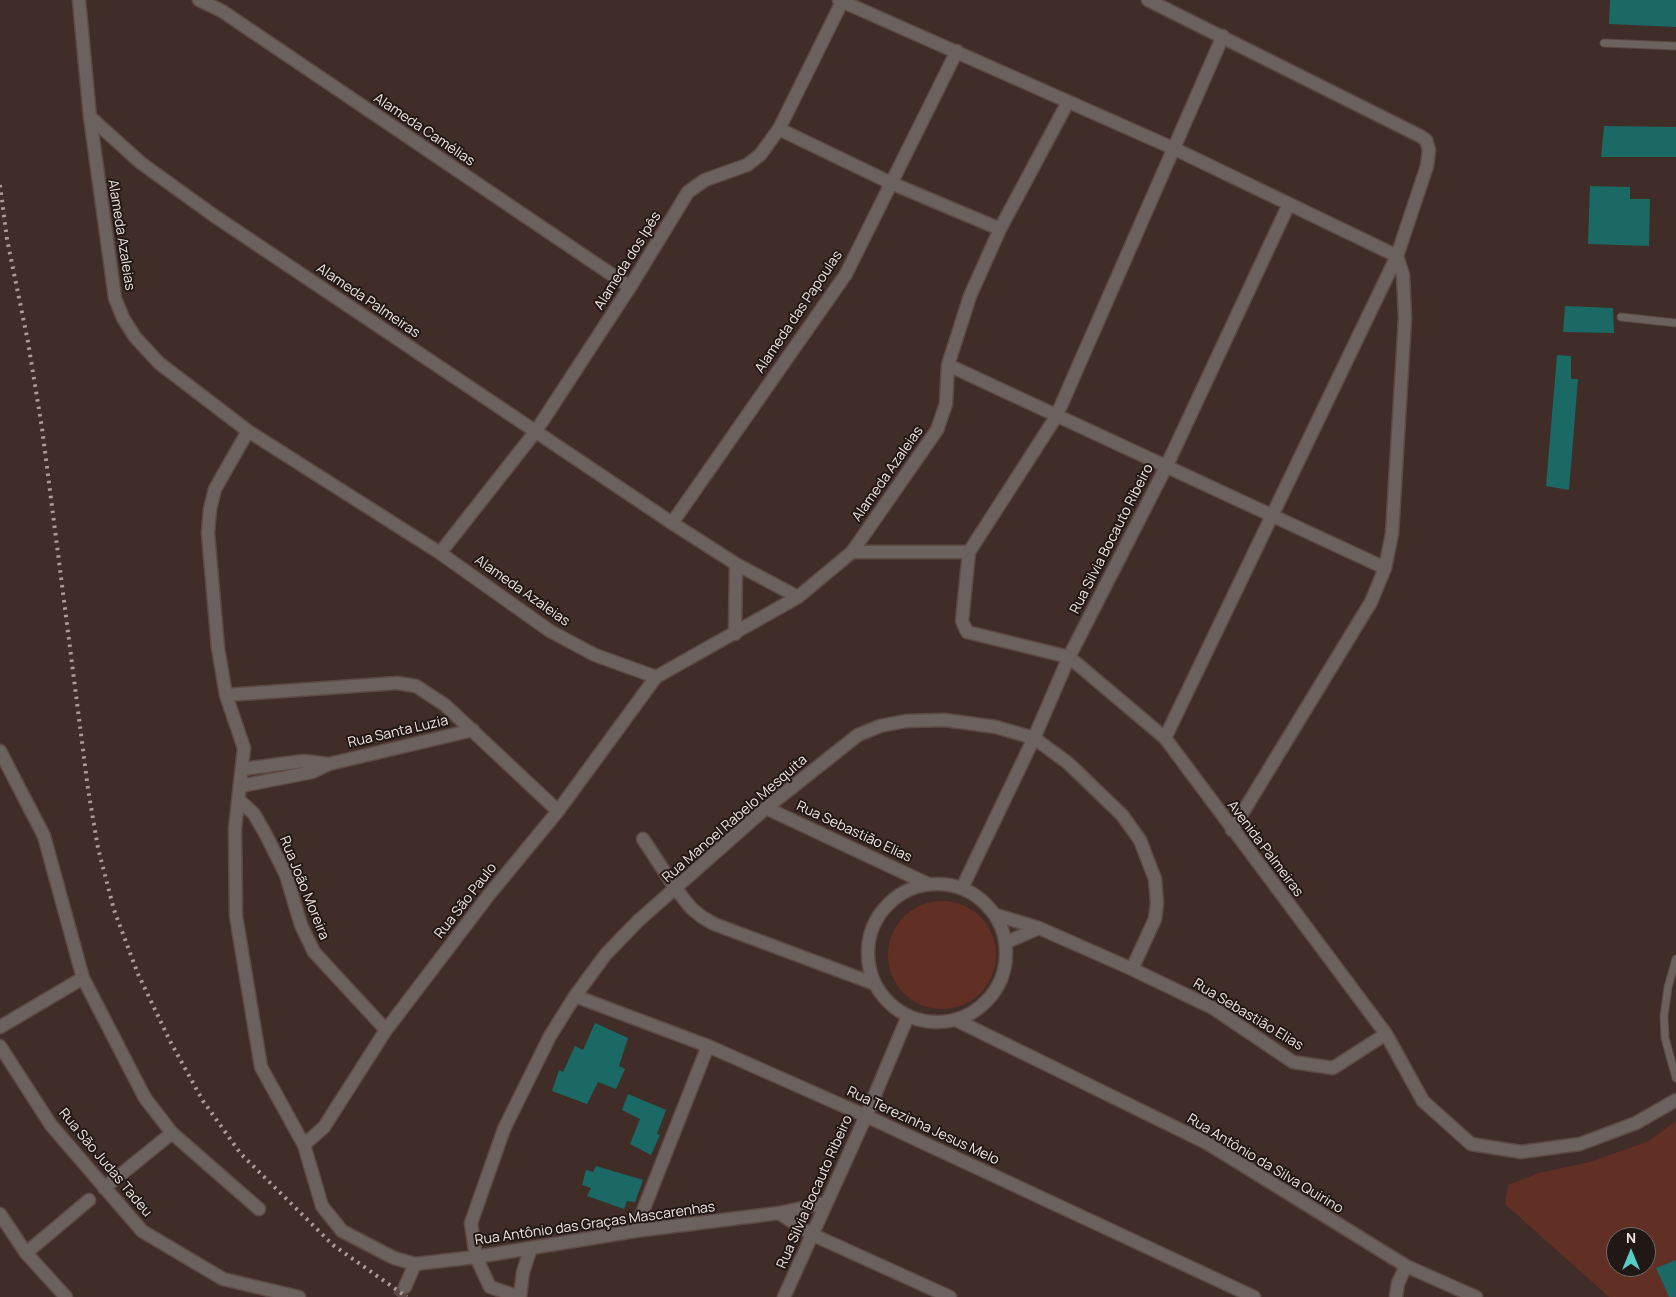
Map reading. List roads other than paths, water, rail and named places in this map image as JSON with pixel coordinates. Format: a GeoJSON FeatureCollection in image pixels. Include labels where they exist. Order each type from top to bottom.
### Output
{"type":"FeatureCollection","features":[{"type":"Feature","properties":{"kind":"street"},"geometry":{"type":"LineString","coordinates":[[78,0],[90,117]]}},
{"type":"Feature","properties":{"kind":"street","name":"Alameda Camélias"},"geometry":{"type":"LineString","coordinates":[[199,0],[222,11],[630,288]]}},
{"type":"Feature","properties":{"kind":"street"},"geometry":{"type":"LineString","coordinates":[[1148,0],[1223,36],[1426,140],[1429,150],[1427,166],[1397,256],[1165,738]]}},
{"type":"Feature","properties":{"kind":"street"},"geometry":{"type":"LineString","coordinates":[[840,1],[957,51],[1175,149],[1397,256],[1404,275],[1405,318],[1392,534],[1385,568],[1371,602],[1232,830]]}},
{"type":"Feature","properties":{"kind":"street","name":"Alameda dos Ipês"},"geometry":{"type":"LineString","coordinates":[[440,552],[536,431],[630,288],[688,192],[706,180],[747,165],[760,154],[779,130],[840,1]]}},
{"type":"Feature","properties":{"kind":"street"},"geometry":{"type":"LineString","coordinates":[[852,552],[969,552],[1056,417],[1223,36]]}},
{"type":"Feature","properties":{"kind":"street","name":"Alameda das Papoulas"},"geometry":{"type":"LineString","coordinates":[[672,523],[846,274],[957,51]]}},
{"type":"Feature","properties":{"kind":"street","name":"Alameda Azaleias"},"geometry":{"type":"LineString","coordinates":[[90,117],[105,239],[115,298],[122,318],[135,337],[159,363],[248,431],[440,552],[550,631],[595,655],[656,678],[798,598],[852,552],[937,430],[946,404],[948,365],[956,334],[970,296],[1000,229],[1068,102]]}},
{"type":"Feature","properties":{"kind":"street","name":"Alameda Palmeiras"},"geometry":{"type":"LineString","coordinates":[[90,117],[141,163],[213,216],[672,523],[736,564],[798,598]]}},
{"type":"Feature","properties":{"kind":"street"},"geometry":{"type":"LineString","coordinates":[[779,130],[892,183],[1000,229]]}},
{"type":"Feature","properties":{"kind":"street","name":"Rua Silvia Bocauto Ribeiro"},"geometry":{"type":"LineString","coordinates":[[962,888],[1034,738],[1069,657],[1167,465],[1289,204]]}},
{"type":"Feature","properties":{"kind":"street"},"geometry":{"type":"LineString","coordinates":[[948,365],[1056,417],[1167,465],[1271,516],[1385,568]]}},
{"type":"Feature","properties":{"kind":"street"},"geometry":{"type":"LineString","coordinates":[[248,431],[215,489],[210,509],[208,533],[218,648],[226,695],[244,748],[234,850],[236,916],[261,1067],[304,1145],[322,1206],[342,1231],[394,1258],[415,1264],[405,1287]]}},
{"type":"Feature","properties":{"kind":"street","name":"Avenida Palmeiras"},"geometry":{"type":"LineString","coordinates":[[969,552],[962,621],[967,632],[1069,657],[1165,738],[1386,1034],[1423,1101],[1471,1144],[1521,1152],[1580,1144],[1636,1123],[1676,1100]]}},
{"type":"Feature","properties":{"kind":"street"},"geometry":{"type":"LineString","coordinates":[[735,634],[736,564]]}},
{"type":"Feature","properties":{"kind":"street","name":"Rua São Paulo"},"geometry":{"type":"LineString","coordinates":[[304,1145],[324,1127],[386,1030],[488,896],[558,811],[656,678]]}},
{"type":"Feature","properties":{"kind":"street"},"geometry":{"type":"LineString","coordinates":[[226,695],[397,683],[416,686],[428,692],[473,730],[558,811]]}},
{"type":"Feature","properties":{"kind":"street","name":"Rua Manoel Rabelo Mesquita"},"geometry":{"type":"LineString","coordinates":[[520,1297],[490,1287],[476,1257],[471,1223],[504,1129],[550,1036],[574,996],[606,954],[638,921],[766,808],[858,734],[880,726],[906,721],[945,720],[996,727],[1034,738],[1068,763],[1122,814],[1140,840],[1155,879],[1157,902],[1155,919],[1132,969]]}},
{"type":"Feature","properties":{"kind":"street","name":"Rua Santa Luzia"},"geometry":{"type":"LineString","coordinates":[[241,786],[312,772],[330,764],[473,730]]}},
{"type":"Feature","properties":{"kind":"street"},"geometry":{"type":"LineString","coordinates":[[0,751],[44,836],[83,978],[145,1098],[172,1133],[258,1209]]}},
{"type":"Feature","properties":{"kind":"street","name":"Rua Santa Luzia"},"geometry":{"type":"LineString","coordinates":[[242,769],[304,761],[330,764]]}},
{"type":"Feature","properties":{"kind":"street","name":"Rua João Moreira"},"geometry":{"type":"LineString","coordinates":[[239,800],[254,814],[286,875],[301,925],[314,952],[386,1030]]}},
{"type":"Feature","properties":{"kind":"street","name":"Rua Sebastião Elias"},"geometry":{"type":"LineString","coordinates":[[766,808],[928,884]]}},
{"type":"Feature","properties":{"kind":"street"},"geometry":{"type":"LineString","coordinates":[[643,838],[676,889],[691,908],[714,924],[875,984]]}},
{"type":"Feature","properties":{"kind":"street"},"geometry":{"type":"LineString","coordinates":[[928,884],[945,884],[962,888],[981,898],[996,915],[1007,942],[1007,962],[1001,982],[994,993],[974,1012],[956,1020],[931,1022],[908,1016],[889,1003],[875,984],[869,966],[868,948],[872,929],[881,913],[894,899],[910,889],[928,884]]}},
{"type":"Feature","properties":{"kind":"street","name":"Rua Sebastião Elias"},"geometry":{"type":"LineString","coordinates":[[996,915],[1039,928],[1132,969],[1213,1008],[1293,1062],[1333,1068],[1386,1034]]}},
{"type":"Feature","properties":{"kind":"street"},"geometry":{"type":"LineString","coordinates":[[1007,942],[1039,928]]}},
{"type":"Feature","properties":{"kind":"street"},"geometry":{"type":"LineString","coordinates":[[0,1027],[83,978]]}},
{"type":"Feature","properties":{"kind":"street","name":"Rua Terezinha Jesus Melo"},"geometry":{"type":"LineString","coordinates":[[574,996],[708,1046],[866,1116],[1254,1297]]}},
{"type":"Feature","properties":{"kind":"street","name":"Rua Silvia Bocauto Ribeiro"},"geometry":{"type":"LineString","coordinates":[[784,1297],[866,1116],[908,1016]]}},
{"type":"Feature","properties":{"kind":"street","name":"Rua Antônio da Silva Quirino"},"geometry":{"type":"LineString","coordinates":[[956,1020],[1207,1143],[1406,1266],[1476,1297]]}},
{"type":"Feature","properties":{"kind":"street","name":"Rua São Judas Tadeu"},"geometry":{"type":"LineString","coordinates":[[0,1046],[51,1125],[142,1231],[223,1279],[263,1293],[299,1297]]}},
{"type":"Feature","properties":{"kind":"street"},"geometry":{"type":"LineString","coordinates":[[635,1231],[708,1046]]}},
{"type":"Feature","properties":{"kind":"street"},"geometry":{"type":"LineString","coordinates":[[104,1188],[172,1133]]}},
{"type":"Feature","properties":{"kind":"street"},"geometry":{"type":"LineString","coordinates":[[26,1253],[89,1200]]}},
{"type":"Feature","properties":{"kind":"street","name":"Rua Antônio das Graças Mascarenhas"},"geometry":{"type":"LineString","coordinates":[[415,1264],[476,1257],[635,1231],[779,1213],[825,1203]]}},
{"type":"Feature","properties":{"kind":"street"},"geometry":{"type":"LineString","coordinates":[[779,1213],[811,1234],[950,1297]]}},
{"type":"Feature","properties":{"kind":"street"},"geometry":{"type":"LineString","coordinates":[[0,1214],[26,1253],[66,1297]]}},
{"type":"Feature","properties":{"kind":"street"},"geometry":{"type":"LineString","coordinates":[[520,1297],[522,1272],[531,1248]]}},
{"type":"Feature","properties":{"kind":"street"},"geometry":{"type":"LineString","coordinates":[[1396,1297],[1398,1283],[1406,1266]]}},
{"type":"Feature","properties":{"kind":"lane"},"geometry":{"type":"LineString","coordinates":[[1604,43],[1676,46]]}},
{"type":"Feature","properties":{"kind":"lane"},"geometry":{"type":"LineString","coordinates":[[1621,317],[1676,323]]}},
{"type":"Feature","properties":{"kind":"lane"},"geometry":{"type":"LineString","coordinates":[[1676,959],[1668,987],[1664,1016],[1665,1038],[1671,1066],[1676,1078]]}},
{"type":"Feature","properties":{"kind":"tunnel"},"geometry":{"type":"LineString","coordinates":[[398,1297],[405,1287]]}},
{"type":"Feature","properties":{"kind":"railway"},"geometry":{"type":"LineString","coordinates":[[0,185],[7,239],[28,342],[42,428],[88,789],[98,848],[114,910],[138,974],[170,1041],[203,1101],[241,1154],[333,1245],[407,1297]]}}]}
